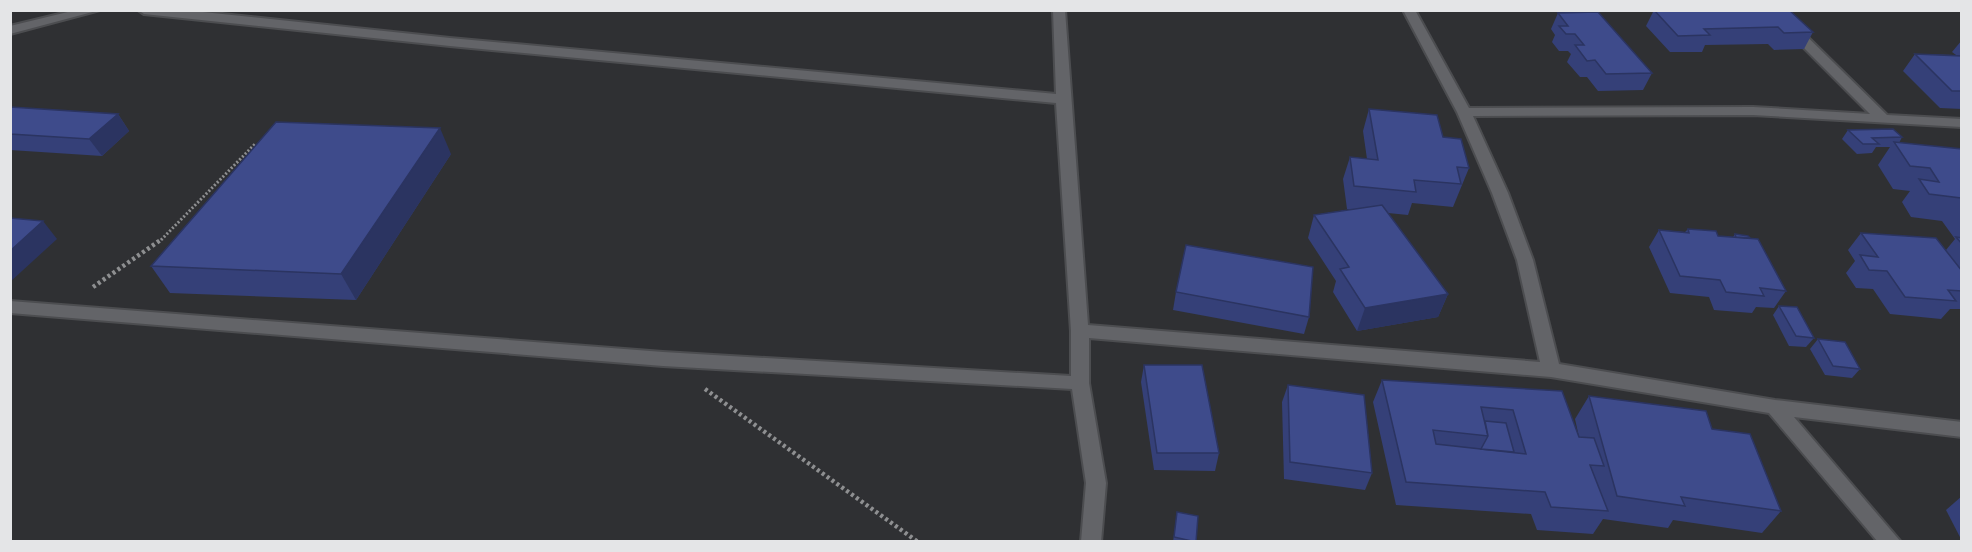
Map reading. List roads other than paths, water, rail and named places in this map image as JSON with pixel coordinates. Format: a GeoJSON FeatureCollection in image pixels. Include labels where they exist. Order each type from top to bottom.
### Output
{"type":"FeatureCollection","features":[{"type":"Feature","properties":{"kind":"street"},"geometry":{"type":"LineString","coordinates":[[10,30],[94,10]]}},
{"type":"Feature","properties":{"kind":"street"},"geometry":{"type":"LineString","coordinates":[[144,10],[450,42],[1063,99]]}},
{"type":"Feature","properties":{"kind":"street"},"geometry":{"type":"LineString","coordinates":[[1059,10],[1063,99],[1080,332],[1080,383],[1096,483],[1091,542]]}},
{"type":"Feature","properties":{"kind":"street"},"geometry":{"type":"LineString","coordinates":[[1410,10],[1419,31],[1464,112],[1500,193],[1525,260],[1551,370]]}},
{"type":"Feature","properties":{"kind":"street"},"geometry":{"type":"LineString","coordinates":[[1772,10],[1884,119]]}},
{"type":"Feature","properties":{"kind":"street"},"geometry":{"type":"LineString","coordinates":[[1464,112],[1753,111],[1962,123]]}},
{"type":"Feature","properties":{"kind":"street"},"geometry":{"type":"LineString","coordinates":[[10,307],[663,359],[1080,383]]}},
{"type":"Feature","properties":{"kind":"street"},"geometry":{"type":"LineString","coordinates":[[1080,332],[1551,370],[1775,407],[1962,430]]}},
{"type":"Feature","properties":{"kind":"street"},"geometry":{"type":"LineString","coordinates":[[1775,407],[1891,542]]}}]}
